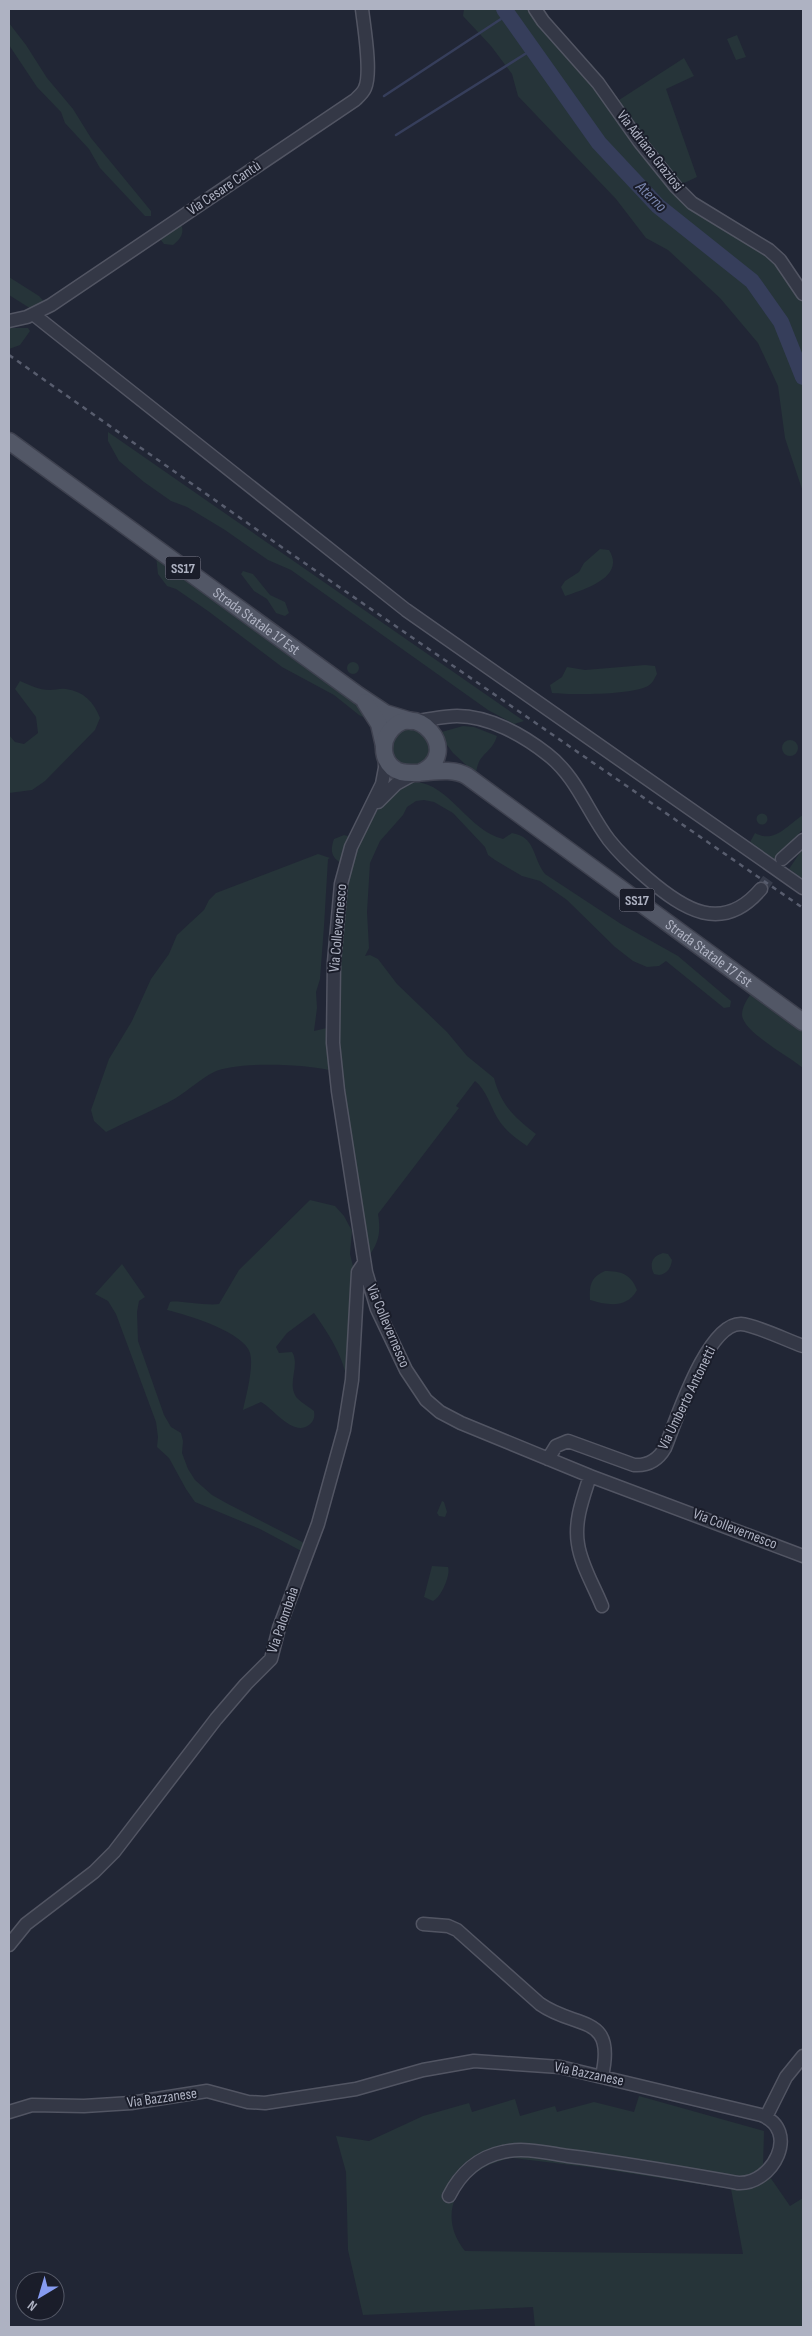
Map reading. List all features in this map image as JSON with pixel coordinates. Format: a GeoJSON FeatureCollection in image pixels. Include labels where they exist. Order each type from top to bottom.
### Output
{"type":"FeatureCollection","features":[{"type":"Feature","properties":{"kind":"main road","name":"Strada Statale 17 Est"},"geometry":{"type":"LineString","coordinates":[[9,441],[358,696],[385,713],[413,721]]}},
{"type":"Feature","properties":{"kind":"main road","name":"Strada Statale 17 Est"},"geometry":{"type":"LineString","coordinates":[[358,696],[376,719],[384,751]]}},
{"type":"Feature","properties":{"kind":"main road","name":"SS17"},"geometry":{"type":"LineString","coordinates":[[413,721],[428,727],[434,734]]}},
{"type":"Feature","properties":{"kind":"main road"},"geometry":{"type":"LineString","coordinates":[[384,751],[386,737],[394,726],[413,721]]}},
{"type":"Feature","properties":{"kind":"main road","name":"Strada Statale 17 Est"},"geometry":{"type":"LineString","coordinates":[[434,734],[454,762],[471,778],[803,1022]]}},
{"type":"Feature","properties":{"kind":"main road"},"geometry":{"type":"LineString","coordinates":[[416,774],[430,766],[435,758],[437,744],[434,734]]}},
{"type":"Feature","properties":{"kind":"main road","name":"SS17"},"geometry":{"type":"LineString","coordinates":[[384,751],[389,764],[396,770],[416,774]]}},
{"type":"Feature","properties":{"kind":"main road","name":"Strada Statale 17 Est"},"geometry":{"type":"LineString","coordinates":[[416,774],[450,770],[471,778]]}},
{"type":"Feature","properties":{"kind":"street","name":"Via Cesare Cantù"},"geometry":{"type":"LineString","coordinates":[[9,321],[33,314],[59,300],[362,94],[367,80],[366,37],[362,9]]}},
{"type":"Feature","properties":{"kind":"street","name":"Via Adriana Graziosi"},"geometry":{"type":"LineString","coordinates":[[535,9],[543,21],[598,83],[639,141],[676,187],[692,204],[769,250],[780,260],[803,294]]}},
{"type":"Feature","properties":{"kind":"street"},"geometry":{"type":"LineString","coordinates":[[33,314],[411,614],[803,888]]}},
{"type":"Feature","properties":{"kind":"street"},"geometry":{"type":"LineString","coordinates":[[434,734],[433,730],[436,725],[450,717]]}},
{"type":"Feature","properties":{"kind":"street"},"geometry":{"type":"LineString","coordinates":[[413,721],[450,717],[472,718],[490,722],[510,731],[545,752],[570,777],[598,824],[616,848],[651,882],[685,908],[703,913],[726,911],[746,902],[761,889]]}},
{"type":"Feature","properties":{"kind":"street","name":"Via Collevernesco"},"geometry":{"type":"LineString","coordinates":[[384,751],[384,777],[368,816],[349,852],[341,884],[333,990],[336,1075],[364,1263],[382,1320],[409,1377],[426,1400],[440,1412],[460,1423],[590,1476],[803,1556]]}},
{"type":"Feature","properties":{"kind":"street","name":"Via Collevernesco"},"geometry":{"type":"LineString","coordinates":[[368,816],[396,784],[416,774]]}},
{"type":"Feature","properties":{"kind":"street"},"geometry":{"type":"LineString","coordinates":[[782,859],[803,840]]}},
{"type":"Feature","properties":{"kind":"street","name":"Via Palombaia"},"geometry":{"type":"LineString","coordinates":[[9,1945],[26,1924],[94,1872],[114,1852],[216,1720],[271,1658],[279,1628],[318,1524],[342,1437],[351,1390],[358,1276],[359,1269],[364,1263]]}},
{"type":"Feature","properties":{"kind":"street","name":"Via Umberto Antonetti"},"geometry":{"type":"LineString","coordinates":[[548,1459],[556,1446],[568,1441],[634,1464],[646,1464],[655,1460],[665,1448],[707,1352],[720,1335],[732,1326],[746,1325],[803,1346]]}},
{"type":"Feature","properties":{"kind":"street"},"geometry":{"type":"LineString","coordinates":[[590,1476],[579,1518],[578,1544],[602,1606]]}},
{"type":"Feature","properties":{"kind":"street"},"geometry":{"type":"LineString","coordinates":[[423,1924],[448,1926],[458,1930],[540,2004],[552,2012],[583,2022],[594,2028],[601,2036],[605,2047],[606,2061],[602,2076]]}},
{"type":"Feature","properties":{"kind":"street"},"geometry":{"type":"LineString","coordinates":[[449,2196],[461,2177],[477,2162],[497,2153],[514,2150],[608,2161],[738,2183],[751,2182],[767,2173],[780,2153],[779,2132],[775,2125],[766,2117],[786,2077],[803,2056]]}},
{"type":"Feature","properties":{"kind":"street","name":"Via Bazzanese"},"geometry":{"type":"LineString","coordinates":[[9,2112],[32,2104],[89,2106],[132,2103],[207,2091],[246,2102],[265,2103],[356,2089],[423,2070],[470,2061],[548,2065],[602,2076],[766,2117]]}},
{"type":"Feature","properties":{"kind":"shaded area"},"geometry":{"type":"Polygon","coordinates":[[[464,9],[540,9],[547,19],[592,65],[619,100],[684,58],[694,76],[666,89],[697,177],[682,184],[693,197],[803,285],[803,492],[785,438],[778,386],[758,343],[720,298],[668,250],[646,238],[616,199],[518,96],[512,74],[491,46],[463,16],[464,9]]]}},
{"type":"Feature","properties":{"kind":"shaded area"},"geometry":{"type":"Polygon","coordinates":[[[9,23],[47,78],[73,109],[91,138],[151,211],[151,216],[145,216],[100,168],[89,149],[65,123],[61,112],[37,87],[9,45],[9,23]]]}},
{"type":"Feature","properties":{"kind":"shaded area"},"geometry":{"type":"Polygon","coordinates":[[[737,35],[746,57],[736,60],[727,39],[737,35]]]}},
{"type":"Feature","properties":{"kind":"shaded area"},"geometry":{"type":"Polygon","coordinates":[[[180,221],[182,232],[179,240],[173,245],[164,244],[157,235],[180,221]]]}},
{"type":"Feature","properties":{"kind":"shaded area"},"geometry":{"type":"Polygon","coordinates":[[[9,277],[39,296],[47,305],[36,312],[9,295],[9,277]]]}},
{"type":"Feature","properties":{"kind":"shaded area"},"geometry":{"type":"Polygon","coordinates":[[[9,328],[28,328],[30,331],[20,345],[9,349],[9,328]]]}},
{"type":"Feature","properties":{"kind":"shaded area"},"geometry":{"type":"Polygon","coordinates":[[[108,432],[524,721],[514,724],[488,710],[291,570],[268,560],[225,530],[187,507],[171,501],[119,461],[108,441],[108,432]]]}},
{"type":"Feature","properties":{"kind":"shaded area"},"geometry":{"type":"Polygon","coordinates":[[[600,549],[609,550],[613,559],[612,568],[608,575],[583,590],[565,596],[561,587],[565,581],[579,572],[584,563],[600,549]]]}},
{"type":"Feature","properties":{"kind":"shaded area"},"geometry":{"type":"Polygon","coordinates":[[[156,555],[361,707],[373,722],[359,715],[334,695],[282,667],[208,611],[176,589],[167,586],[158,574],[156,555]]]}},
{"type":"Feature","properties":{"kind":"shaded area"},"geometry":{"type":"Polygon","coordinates":[[[243,571],[253,574],[270,595],[285,602],[289,613],[285,616],[276,613],[267,599],[254,591],[241,574],[243,571]]]}},
{"type":"Feature","properties":{"kind":"shaded area"},"geometry":{"type":"Polygon","coordinates":[[[351,662],[355,662],[359,668],[355,674],[351,674],[347,670],[347,666],[351,662]]]}},
{"type":"Feature","properties":{"kind":"shaded area"},"geometry":{"type":"Polygon","coordinates":[[[645,665],[655,666],[657,674],[650,685],[640,689],[602,694],[552,693],[550,685],[562,677],[567,667],[585,670],[645,665]]]}},
{"type":"Feature","properties":{"kind":"shaded area"},"geometry":{"type":"Polygon","coordinates":[[[20,681],[42,689],[64,689],[78,692],[91,702],[100,718],[95,730],[45,781],[32,790],[9,793],[9,735],[15,742],[24,744],[38,733],[36,717],[15,689],[20,681]]]}},
{"type":"Feature","properties":{"kind":"shaded area"},"geometry":{"type":"Polygon","coordinates":[[[463,726],[474,727],[497,736],[491,747],[479,761],[476,774],[453,753],[438,733],[463,726]]]}},
{"type":"Feature","properties":{"kind":"shaded area"},"geometry":{"type":"Polygon","coordinates":[[[401,728],[419,728],[432,749],[422,765],[403,766],[395,759],[389,746],[401,728]]]}},
{"type":"Feature","properties":{"kind":"shaded area"},"geometry":{"type":"Polygon","coordinates":[[[790,740],[798,748],[790,756],[782,748],[790,740]]]}},
{"type":"Feature","properties":{"kind":"shaded area"},"geometry":{"type":"Polygon","coordinates":[[[416,782],[428,785],[439,791],[469,818],[491,834],[503,839],[512,833],[520,835],[530,843],[545,874],[621,924],[678,956],[731,1001],[730,1007],[724,1008],[666,961],[659,966],[647,967],[633,961],[615,947],[567,900],[540,881],[522,876],[488,855],[485,847],[453,813],[434,802],[424,800],[416,801],[407,807],[403,815],[380,841],[370,863],[367,912],[369,948],[365,956],[370,955],[378,959],[397,984],[447,1032],[467,1056],[494,1078],[500,1096],[509,1110],[536,1134],[527,1146],[512,1135],[500,1122],[483,1089],[475,1081],[456,1106],[459,1108],[378,1214],[378,1237],[375,1247],[368,1257],[339,1056],[338,991],[344,896],[352,860],[372,818],[381,805],[392,796],[408,784],[416,782]]]}},
{"type":"Feature","properties":{"kind":"shaded area"},"geometry":{"type":"Polygon","coordinates":[[[762,813],[768,819],[762,825],[756,819],[762,813]]]}},
{"type":"Feature","properties":{"kind":"shaded area"},"geometry":{"type":"Polygon","coordinates":[[[803,815],[803,829],[776,860],[749,844],[755,833],[762,836],[775,835],[803,815]]]}},
{"type":"Feature","properties":{"kind":"shaded area"},"geometry":{"type":"Polygon","coordinates":[[[344,835],[351,837],[341,863],[333,856],[332,847],[334,839],[344,835]]]}},
{"type":"Feature","properties":{"kind":"shaded area"},"geometry":{"type":"Polygon","coordinates":[[[803,848],[803,879],[789,869],[803,848]]]}},
{"type":"Feature","properties":{"kind":"shaded area"},"geometry":{"type":"Polygon","coordinates":[[[318,854],[330,858],[328,859],[320,979],[316,992],[317,1008],[314,1031],[331,1027],[333,1071],[291,1065],[238,1066],[224,1069],[214,1072],[167,1103],[106,1132],[94,1121],[91,1110],[109,1059],[132,1021],[151,979],[169,954],[177,935],[204,910],[209,900],[216,893],[318,854]]]}},
{"type":"Feature","properties":{"kind":"shaded area"},"geometry":{"type":"Polygon","coordinates":[[[751,994],[803,1032],[803,1068],[768,1044],[744,1022],[743,1009],[751,994]]]}},
{"type":"Feature","properties":{"kind":"shaded area"},"geometry":{"type":"Polygon","coordinates":[[[310,1200],[335,1206],[344,1216],[352,1231],[350,1254],[354,1270],[348,1385],[340,1356],[314,1313],[287,1333],[276,1347],[279,1353],[292,1352],[295,1363],[294,1394],[314,1411],[312,1422],[303,1428],[290,1425],[261,1402],[243,1410],[251,1366],[250,1353],[246,1345],[227,1331],[167,1310],[170,1302],[219,1304],[239,1270],[310,1200]]]}},
{"type":"Feature","properties":{"kind":"shaded area"},"geometry":{"type":"Polygon","coordinates":[[[663,1253],[668,1254],[672,1260],[671,1266],[664,1273],[654,1274],[652,1261],[656,1256],[663,1253]]]}},
{"type":"Feature","properties":{"kind":"shaded area"},"geometry":{"type":"Polygon","coordinates":[[[122,1264],[145,1297],[139,1301],[137,1312],[138,1341],[164,1415],[171,1427],[181,1433],[183,1441],[182,1453],[188,1469],[195,1480],[212,1495],[308,1545],[305,1553],[260,1529],[195,1502],[169,1458],[157,1447],[156,1422],[116,1314],[108,1301],[95,1294],[122,1264]]]}},
{"type":"Feature","properties":{"kind":"shaded area"},"geometry":{"type":"Polygon","coordinates":[[[605,1271],[625,1274],[632,1280],[637,1290],[633,1296],[622,1303],[616,1304],[590,1300],[592,1282],[605,1271]]]}},
{"type":"Feature","properties":{"kind":"shaded area"},"geometry":{"type":"Polygon","coordinates":[[[442,1501],[447,1512],[445,1517],[439,1516],[437,1513],[442,1501]]]}},
{"type":"Feature","properties":{"kind":"shaded area"},"geometry":{"type":"Polygon","coordinates":[[[432,1566],[448,1567],[449,1571],[442,1591],[433,1601],[424,1597],[432,1566]]]}},
{"type":"Feature","properties":{"kind":"shaded area"},"geometry":{"type":"Polygon","coordinates":[[[639,2096],[764,2131],[763,2167],[790,2206],[803,2198],[803,2327],[535,2327],[533,2307],[363,2315],[348,2250],[346,2172],[336,2136],[369,2141],[423,2116],[469,2103],[472,2112],[515,2099],[520,2116],[555,2106],[557,2112],[594,2102],[634,2112],[639,2096]],[[513,2158],[496,2162],[481,2169],[459,2191],[453,2205],[452,2220],[455,2235],[465,2251],[743,2254],[731,2189],[596,2168],[513,2158]]]}},
{"type":"Feature","properties":{"kind":"waterway","name":"Aterno"},"geometry":{"type":"LineString","coordinates":[[504,9],[599,143],[658,206],[752,281],[781,322],[803,377]]}},
{"type":"Feature","properties":{"kind":"waterway"},"geometry":{"type":"LineString","coordinates":[[384,96],[507,15]]}},
{"type":"Feature","properties":{"kind":"waterway"},"geometry":{"type":"LineString","coordinates":[[396,135],[533,49]]}},
{"type":"Feature","properties":{"kind":"tunnel"},"geometry":{"type":"LineString","coordinates":[[761,889],[782,860]]}},
{"type":"Feature","properties":{"kind":"railway"},"geometry":{"type":"LineString","coordinates":[[9,355],[290,553],[803,908]]}}]}
